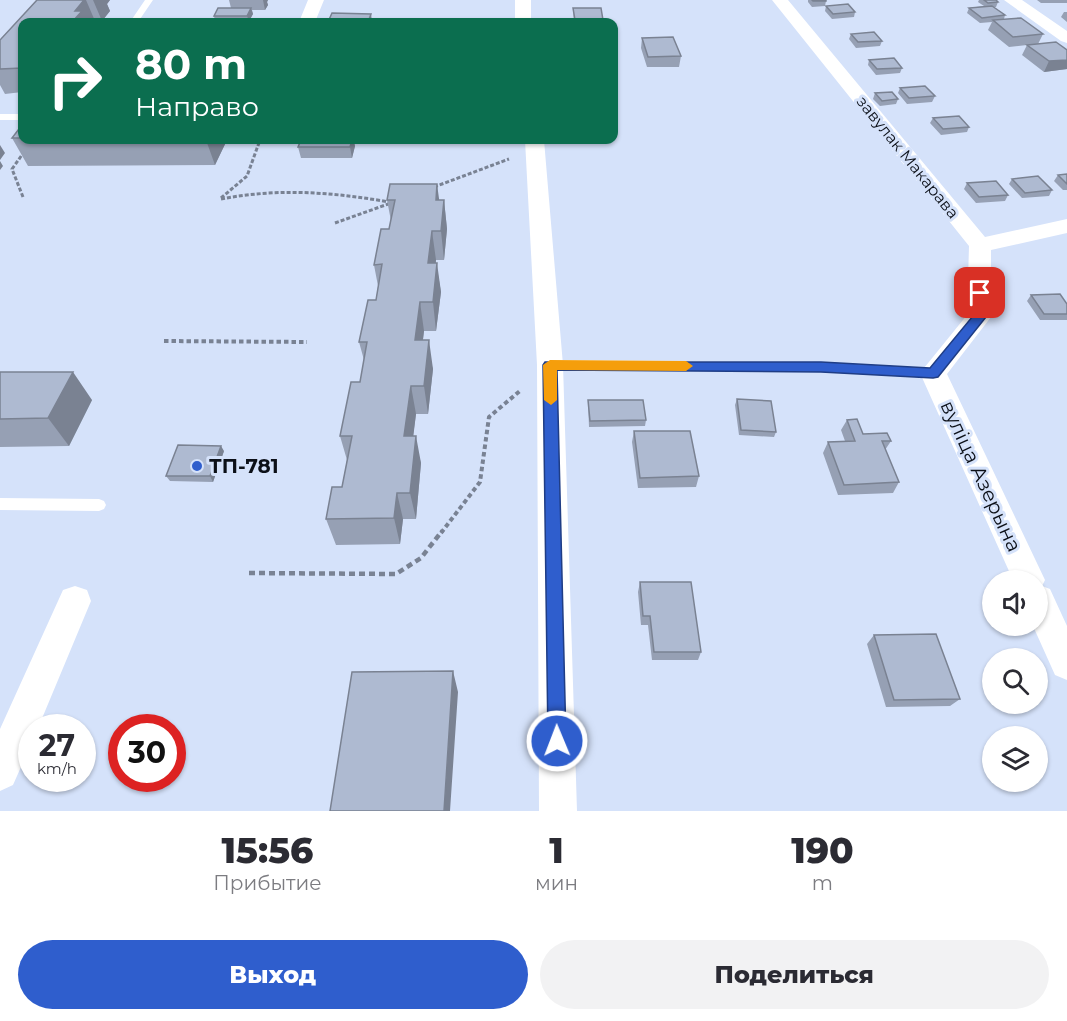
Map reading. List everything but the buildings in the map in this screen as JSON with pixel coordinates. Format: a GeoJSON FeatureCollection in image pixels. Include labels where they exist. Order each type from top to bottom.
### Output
{"type":"FeatureCollection","features":[{"type":"Feature","properties":{"kind":"street"},"geometry":{"type":"LineString","coordinates":[[309,18],[316,0]]}},
{"type":"Feature","properties":{"kind":"street"},"geometry":{"type":"LineString","coordinates":[[523,0],[523,18]]}},
{"type":"Feature","properties":{"kind":"street","name":"завулак Макарава"},"geometry":{"type":"LineString","coordinates":[[780,0],[980,245]]}},
{"type":"Feature","properties":{"kind":"street"},"geometry":{"type":"LineString","coordinates":[[1012,0],[1067,38]]}},
{"type":"Feature","properties":{"kind":"street"},"geometry":{"type":"LineString","coordinates":[[535,144],[550,365],[558,811]]}},
{"type":"Feature","properties":{"kind":"street"},"geometry":{"type":"LineString","coordinates":[[933,373],[979,317],[980,245],[1067,226]]}},
{"type":"Feature","properties":{"kind":"street","name":"вуліца Азерына"},"geometry":{"type":"LineString","coordinates":[[933,373],[1024,570]]}},
{"type":"Feature","properties":{"kind":"street"},"geometry":{"type":"LineString","coordinates":[[0,772],[75,601]]}},
{"type":"Feature","properties":{"kind":"street"},"geometry":{"type":"LineString","coordinates":[[1048,622],[1067,663]]}},
{"type":"Feature","properties":{"kind":"lane"},"geometry":{"type":"LineString","coordinates":[[137,18],[149,0]]}},
{"type":"Feature","properties":{"kind":"lane"},"geometry":{"type":"LineString","coordinates":[[0,117],[18,117]]}},
{"type":"Feature","properties":{"kind":"lane"},"geometry":{"type":"LineString","coordinates":[[550,365],[821,367],[933,373]]}},
{"type":"Feature","properties":{"kind":"lane"},"geometry":{"type":"LineString","coordinates":[[0,504],[99,505]]}},
{"type":"Feature","properties":{"kind":"path"},"geometry":{"type":"LineString","coordinates":[[259,144],[247,176],[221,199],[255,191],[329,191],[391,203],[335,223]]}},
{"type":"Feature","properties":{"kind":"path"},"geometry":{"type":"LineString","coordinates":[[425,190],[535,144]]}},
{"type":"Feature","properties":{"kind":"path"},"geometry":{"type":"LineString","coordinates":[[23,197],[12,169],[25,149]]}},
{"type":"Feature","properties":{"kind":"path"},"geometry":{"type":"LineString","coordinates":[[164,340],[307,342]]}},
{"type":"Feature","properties":{"kind":"path"},"geometry":{"type":"LineString","coordinates":[[249,573],[396,574],[420,558],[480,482],[489,417],[550,365]]}},
{"type":"Feature","properties":{"kind":"slow traffic"},"geometry":{"type":"LineString","coordinates":[[551,400],[550,365],[686,366]]}},
{"type":"Feature","properties":{"kind":"place","name":"ТП-781"},"geometry":{"type":"Point","coordinates":[197,466]}},
{"type":"Feature","properties":{"kind":"route"},"geometry":{"type":"LineString","coordinates":[[557,741],[550,365],[821,367],[933,373],[979,317],[980,293]]}}]}
